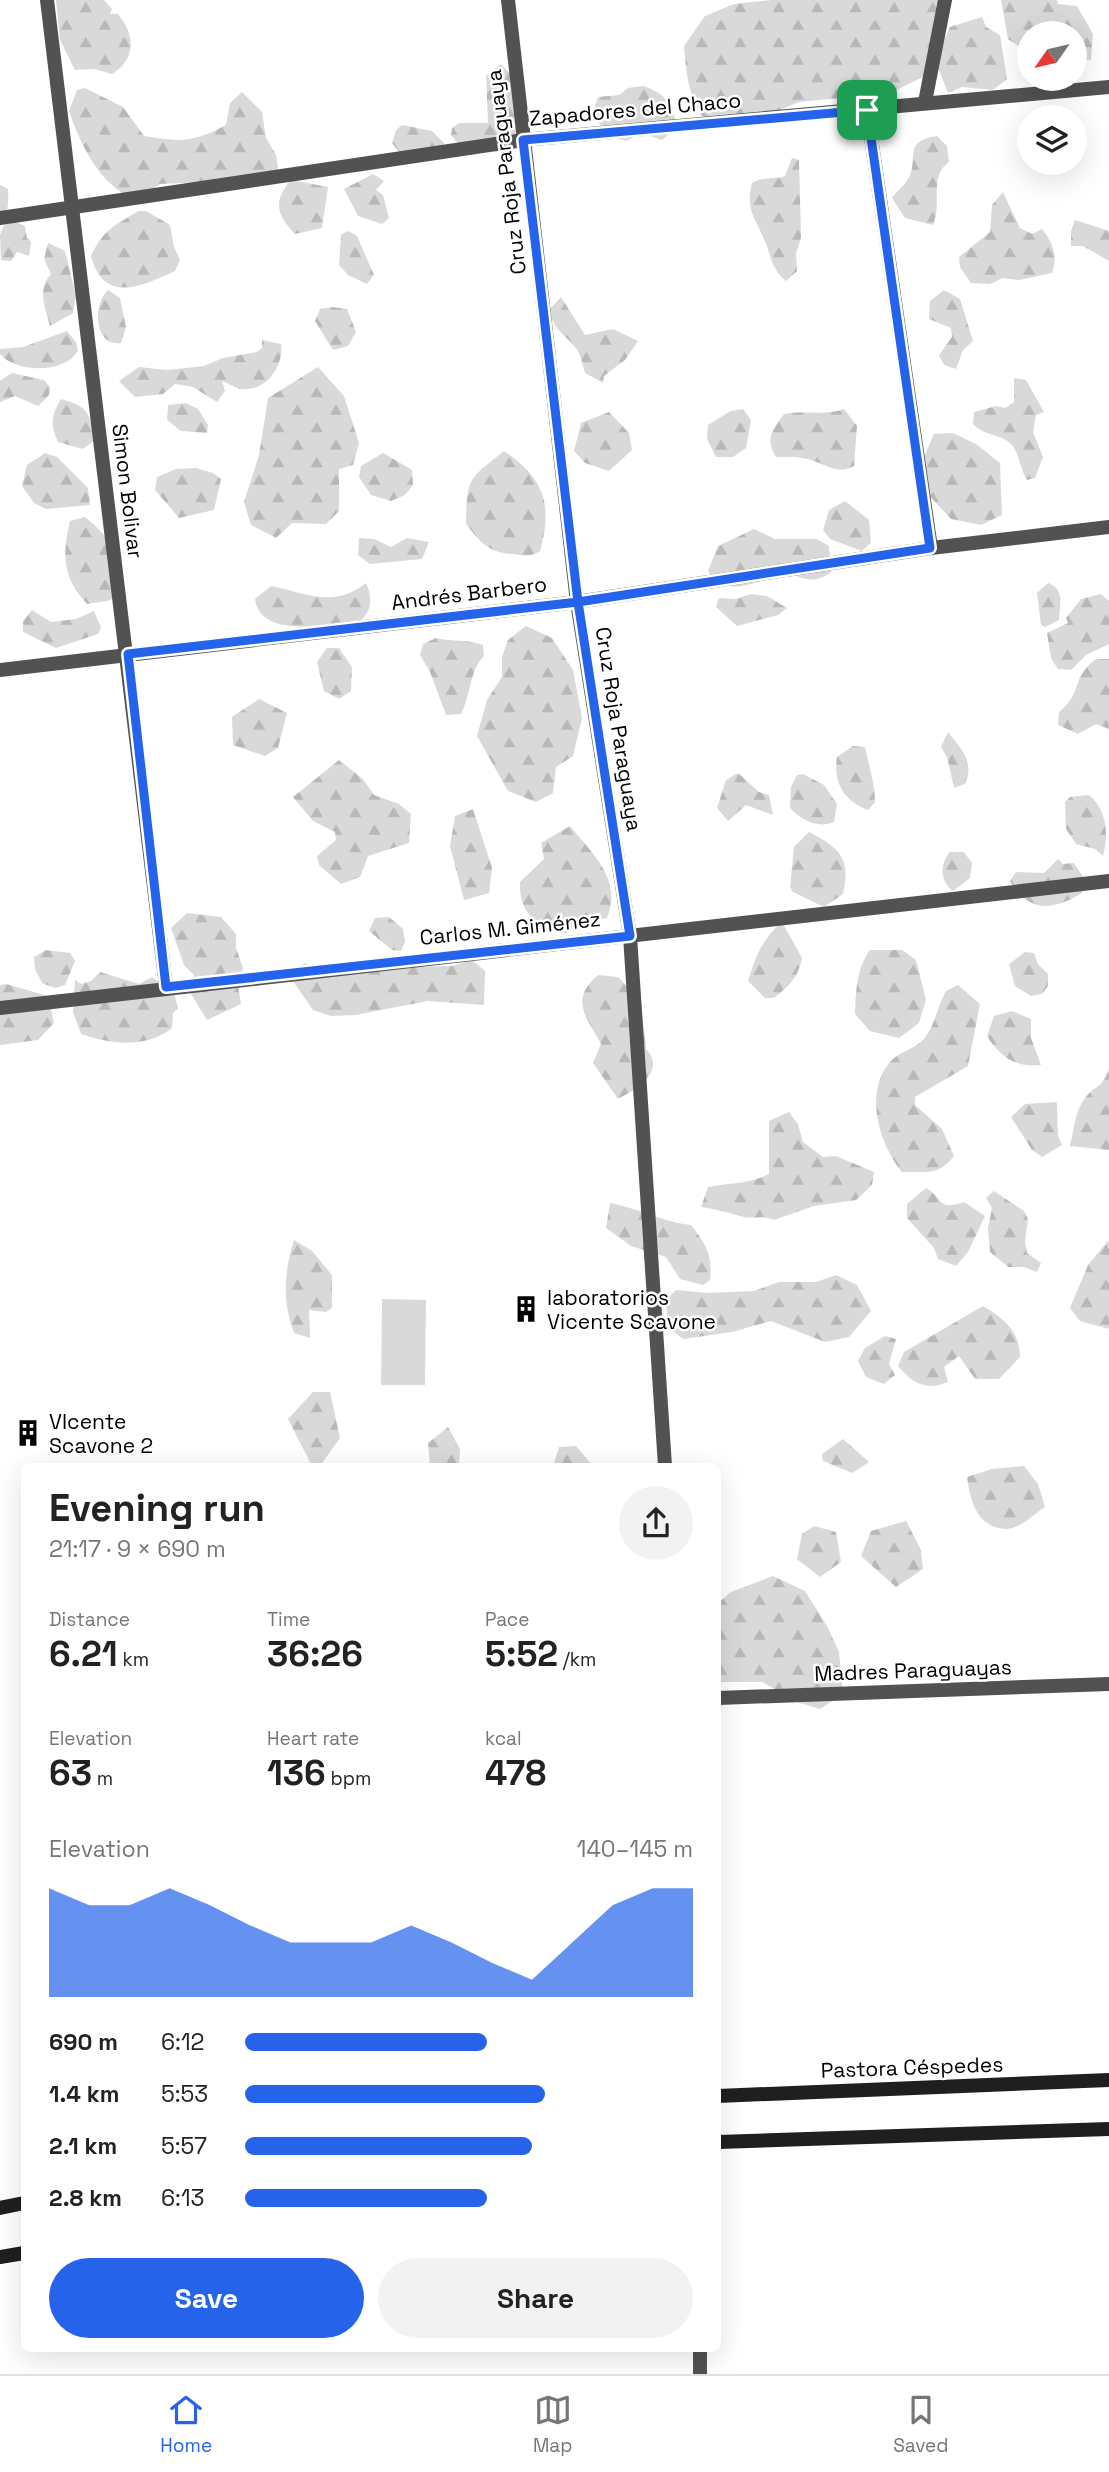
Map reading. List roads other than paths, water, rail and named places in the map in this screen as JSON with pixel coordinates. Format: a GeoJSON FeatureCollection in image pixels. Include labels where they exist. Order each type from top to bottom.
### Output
{"type":"FeatureCollection","features":[{"type":"Feature","properties":{"kind":"main road","name":"Pastora Céspedes"},"geometry":{"type":"LineString","coordinates":[[721,2096],[1109,2080]]}},
{"type":"Feature","properties":{"kind":"main road"},"geometry":{"type":"LineString","coordinates":[[721,2142],[1109,2129]]}},
{"type":"Feature","properties":{"kind":"main road"},"geometry":{"type":"LineString","coordinates":[[0,2208],[21,2204]]}},
{"type":"Feature","properties":{"kind":"main road"},"geometry":{"type":"LineString","coordinates":[[0,2257],[21,2254]]}},
{"type":"Feature","properties":{"kind":"street","name":"Simon Bolivar"},"geometry":{"type":"LineString","coordinates":[[47,0],[70,209],[128,654],[166,987]]}},
{"type":"Feature","properties":{"kind":"street","name":"Cruz Roja Paraguaya"},"geometry":{"type":"LineString","coordinates":[[508,0],[578,602],[630,936],[665,1463]]}},
{"type":"Feature","properties":{"kind":"street"},"geometry":{"type":"LineString","coordinates":[[925,102],[945,0]]}},
{"type":"Feature","properties":{"kind":"street","name":"Zapadores del Chaco"},"geometry":{"type":"LineString","coordinates":[[0,218],[523,140],[1109,87]]}},
{"type":"Feature","properties":{"kind":"street"},"geometry":{"type":"LineString","coordinates":[[867,110],[930,548]]}},
{"type":"Feature","properties":{"kind":"street","name":"Andrés Barbero"},"geometry":{"type":"LineString","coordinates":[[0,670],[578,602],[930,548],[1109,527]]}},
{"type":"Feature","properties":{"kind":"street","name":"Carlos M. Giménez"},"geometry":{"type":"LineString","coordinates":[[0,1008],[1109,881]]}},
{"type":"Feature","properties":{"kind":"street","name":"Madres Paraguayas"},"geometry":{"type":"LineString","coordinates":[[721,1698],[1109,1684]]}},
{"type":"Feature","properties":{"kind":"street"},"geometry":{"type":"LineString","coordinates":[[700,2352],[700,2374]]}},
{"type":"Feature","properties":{"kind":"place","name":"laboratorios Vicente Scavone"},"geometry":{"type":"Point","coordinates":[526,1309]}},
{"type":"Feature","properties":{"kind":"place","name":"VIcente Scavone 2"},"geometry":{"type":"Point","coordinates":[28,1433]}}]}
